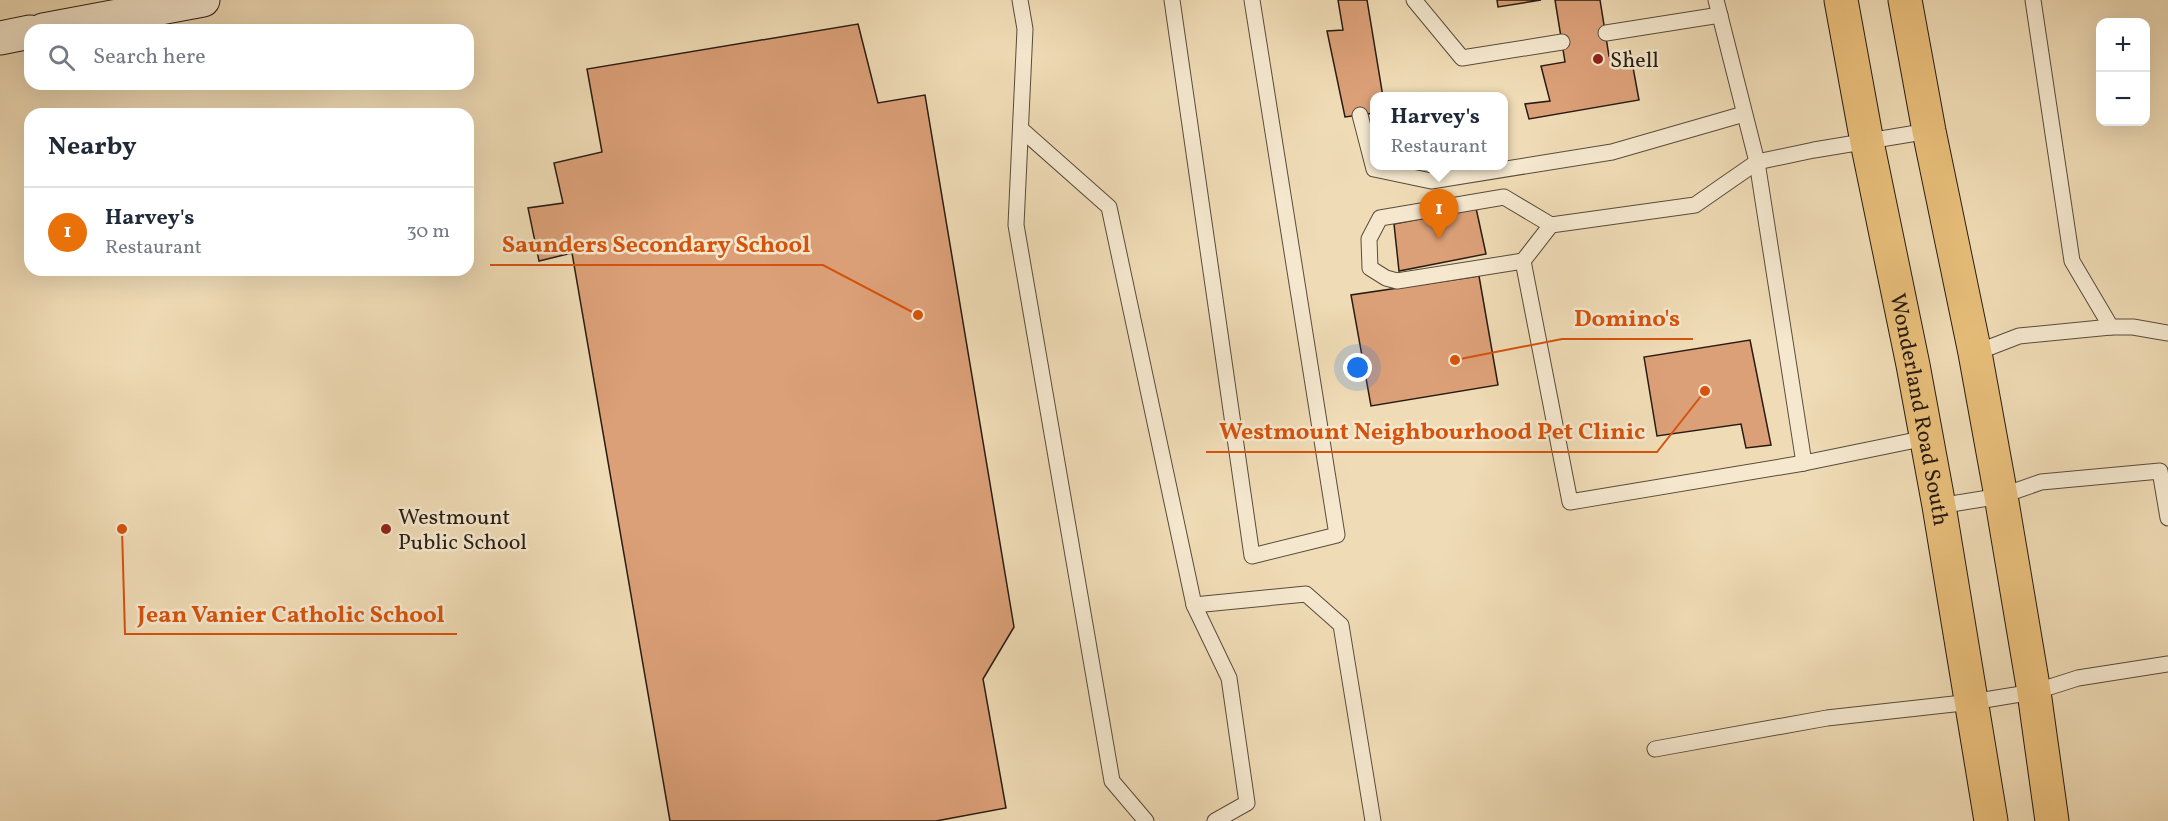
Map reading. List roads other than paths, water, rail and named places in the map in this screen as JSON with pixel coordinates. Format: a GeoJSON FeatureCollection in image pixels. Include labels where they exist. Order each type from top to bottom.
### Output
{"type":"FeatureCollection","features":[{"type":"Feature","properties":{"kind":"main road","name":"Wonderland Road South"},"geometry":{"type":"LineString","coordinates":[[1841,0],[1939,506],[1991,821]]}},
{"type":"Feature","properties":{"kind":"main road"},"geometry":{"type":"LineString","coordinates":[[1905,0],[2001,496],[2034,692],[2052,821]]}},
{"type":"Feature","properties":{"kind":"street"},"geometry":{"type":"LineString","coordinates":[[75,24],[203,0]]}},
{"type":"Feature","properties":{"kind":"street"},"geometry":{"type":"LineString","coordinates":[[0,38],[24,33]]}},
{"type":"Feature","properties":{"kind":"lane"},"geometry":{"type":"LineString","coordinates":[[1020,0],[1025,29],[1016,225],[1112,781],[1146,821]]}},
{"type":"Feature","properties":{"kind":"lane"},"geometry":{"type":"LineString","coordinates":[[1172,0],[1252,556],[1337,535],[1252,0]]}},
{"type":"Feature","properties":{"kind":"lane"},"geometry":{"type":"LineString","coordinates":[[1414,0],[1462,58],[1562,42]]}},
{"type":"Feature","properties":{"kind":"lane"},"geometry":{"type":"LineString","coordinates":[[2033,0],[2072,261],[2111,327]]}},
{"type":"Feature","properties":{"kind":"lane"},"geometry":{"type":"LineString","coordinates":[[1605,33],[1718,7],[1757,162],[1804,463]]}},
{"type":"Feature","properties":{"kind":"lane"},"geometry":{"type":"LineString","coordinates":[[1508,169],[1612,152],[1744,114]]}},
{"type":"Feature","properties":{"kind":"lane"},"geometry":{"type":"LineString","coordinates":[[1360,115],[1370,154]]}},
{"type":"Feature","properties":{"kind":"lane"},"geometry":{"type":"LineString","coordinates":[[1021,129],[1109,207],[1194,605],[1229,678],[1248,803],[1215,821]]}},
{"type":"Feature","properties":{"kind":"lane"},"geometry":{"type":"LineString","coordinates":[[1551,225],[1523,261],[1397,281],[1386,278],[1370,268],[1369,239],[1380,218],[1504,197],[1551,225],[1695,205],[1757,162],[1929,130]]}},
{"type":"Feature","properties":{"kind":"lane"},"geometry":{"type":"LineString","coordinates":[[1374,170],[1431,181],[1500,170]]}},
{"type":"Feature","properties":{"kind":"lane"},"geometry":{"type":"LineString","coordinates":[[1523,261],[1570,502],[1804,463],[1926,438]]}},
{"type":"Feature","properties":{"kind":"lane"},"geometry":{"type":"LineString","coordinates":[[1975,353],[2019,336],[2111,327],[2133,327],[2168,333]]}},
{"type":"Feature","properties":{"kind":"lane"},"geometry":{"type":"LineString","coordinates":[[1939,506],[2001,496],[2041,482],[2160,471],[2168,518]]}},
{"type":"Feature","properties":{"kind":"lane"},"geometry":{"type":"LineString","coordinates":[[1194,605],[1306,594],[1341,625],[1373,821]]}},
{"type":"Feature","properties":{"kind":"lane"},"geometry":{"type":"LineString","coordinates":[[1655,749],[1827,718],[1972,702],[2034,692],[2078,678],[2168,664]]}},
{"type":"Feature","properties":{"kind":"place","name":"Shell"},"geometry":{"type":"Point","coordinates":[1598,59]}},
{"type":"Feature","properties":{"kind":"place","name":"Harvey's"},"geometry":{"type":"Point","coordinates":[1439,239]}},
{"type":"Feature","properties":{"kind":"place","name":"Saunders Secondary School"},"geometry":{"type":"Point","coordinates":[918,315]}},
{"type":"Feature","properties":{"kind":"place","name":"Domino's"},"geometry":{"type":"Point","coordinates":[1455,360]}},
{"type":"Feature","properties":{"kind":"place","name":"Westmount Neighbourhood Pet Clinic"},"geometry":{"type":"Point","coordinates":[1705,391]}},
{"type":"Feature","properties":{"kind":"place","name":"Jean Vanier Catholic School"},"geometry":{"type":"Point","coordinates":[122,529]}},
{"type":"Feature","properties":{"kind":"place","name":"Westmount Public School"},"geometry":{"type":"Point","coordinates":[386,529]}}]}
